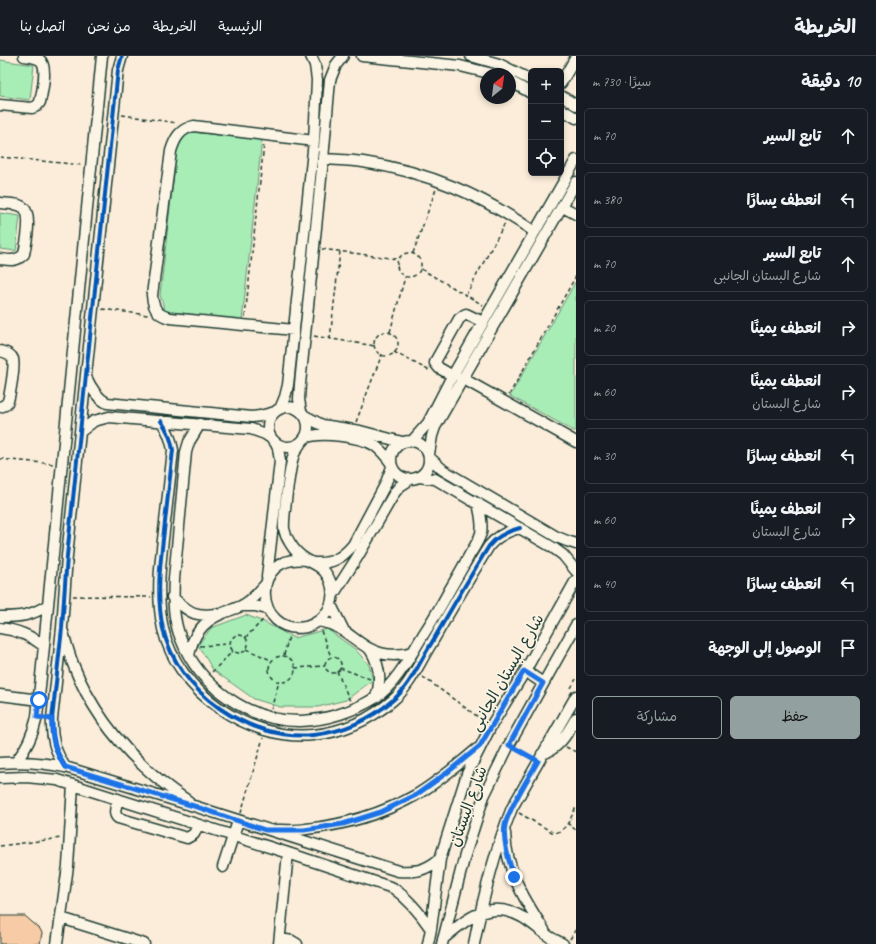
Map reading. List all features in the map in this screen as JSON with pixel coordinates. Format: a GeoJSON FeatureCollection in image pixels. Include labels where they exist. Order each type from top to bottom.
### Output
{"type":"FeatureCollection","features":[{"type":"Feature","properties":{"kind":"street"},"geometry":{"type":"LineString","coordinates":[[0,105],[32,108],[37,106],[40,102],[44,66],[41,60],[35,57],[24,56]]}},
{"type":"Feature","properties":{"kind":"street"},"geometry":{"type":"LineString","coordinates":[[65,767],[53,744],[51,732],[52,719],[62,628],[67,556],[93,308],[119,67],[122,56]]}},
{"type":"Feature","properties":{"kind":"street"},"geometry":{"type":"LineString","coordinates":[[311,56],[317,75],[314,141],[287,391],[277,410],[271,416],[268,427],[280,460],[265,602],[269,611],[276,619],[283,624],[300,628],[309,626],[326,614],[332,600],[395,492],[400,486],[426,471],[430,463],[430,428]]}},
{"type":"Feature","properties":{"kind":"street"},"geometry":{"type":"LineString","coordinates":[[343,56],[336,65],[330,77],[320,193],[300,384],[299,399],[308,427],[303,441],[296,449],[292,461],[284,517],[284,530],[289,542],[297,552],[322,569],[328,577],[332,586],[332,600],[343,630]]}},
{"type":"Feature","properties":{"kind":"street"},"geometry":{"type":"LineString","coordinates":[[362,56],[435,60],[480,71]]}},
{"type":"Feature","properties":{"kind":"street"},"geometry":{"type":"LineString","coordinates":[[471,56],[498,60],[528,78]]}},
{"type":"Feature","properties":{"kind":"street"},"geometry":{"type":"LineString","coordinates":[[564,78],[576,57]]}},
{"type":"Feature","properties":{"kind":"street"},"geometry":{"type":"LineString","coordinates":[[16,762],[30,741],[37,717],[102,60],[119,67]]}},
{"type":"Feature","properties":{"kind":"street"},"geometry":{"type":"LineString","coordinates":[[317,75],[330,77]]}},
{"type":"Feature","properties":{"kind":"street"},"geometry":{"type":"LineString","coordinates":[[516,84],[528,91]]}},
{"type":"Feature","properties":{"kind":"street"},"geometry":{"type":"LineString","coordinates":[[564,98],[576,105]]}},
{"type":"Feature","properties":{"kind":"street"},"geometry":{"type":"LineString","coordinates":[[564,111],[576,118]]}},
{"type":"Feature","properties":{"kind":"street"},"geometry":{"type":"LineString","coordinates":[[294,330],[164,317],[158,314],[154,309],[152,295],[171,151],[176,136],[182,130],[194,126],[314,141]]}},
{"type":"Feature","properties":{"kind":"street"},"geometry":{"type":"LineString","coordinates":[[323,159],[362,162],[401,169],[439,181],[487,202],[536,232]]}},
{"type":"Feature","properties":{"kind":"street"},"geometry":{"type":"LineString","coordinates":[[190,651],[198,630],[205,623],[220,614],[242,606],[254,597],[273,570],[280,564],[288,560],[298,559],[324,564],[340,558],[348,552],[385,485],[392,465],[391,456],[393,450],[402,442],[413,440],[430,428],[524,262],[536,232],[576,160]]}},
{"type":"Feature","properties":{"kind":"street"},"geometry":{"type":"LineString","coordinates":[[458,377],[491,310],[563,207],[576,182]]}},
{"type":"Feature","properties":{"kind":"street"},"geometry":{"type":"LineString","coordinates":[[309,191],[320,193]]}},
{"type":"Feature","properties":{"kind":"street"},"geometry":{"type":"LineString","coordinates":[[0,203],[18,205],[24,208],[28,213],[28,220],[24,254],[21,258],[16,260],[0,259]]}},
{"type":"Feature","properties":{"kind":"street"},"geometry":{"type":"LineString","coordinates":[[563,207],[576,214]]}},
{"type":"Feature","properties":{"kind":"street"},"geometry":{"type":"LineString","coordinates":[[484,322],[466,314],[459,319],[435,363],[439,368],[505,402],[576,442]]}},
{"type":"Feature","properties":{"kind":"street"},"geometry":{"type":"LineString","coordinates":[[75,327],[91,329]]}},
{"type":"Feature","properties":{"kind":"street"},"geometry":{"type":"LineString","coordinates":[[0,351],[9,354],[13,360],[13,366],[8,401],[5,405],[0,407]]}},
{"type":"Feature","properties":{"kind":"street"},"geometry":{"type":"LineString","coordinates":[[86,377],[96,394],[108,403],[252,417],[268,415],[277,410],[291,408],[322,425],[353,430],[402,442]]}},
{"type":"Feature","properties":{"kind":"street"},"geometry":{"type":"LineString","coordinates":[[108,403],[105,404],[103,410],[104,414],[109,416],[258,430],[285,447],[291,447],[313,435],[364,441],[380,449],[402,477],[428,477],[437,480],[552,546],[563,555],[576,571]]}},
{"type":"Feature","properties":{"kind":"street"},"geometry":{"type":"LineString","coordinates":[[80,432],[94,421],[109,416]]}},
{"type":"Feature","properties":{"kind":"street"},"geometry":{"type":"LineString","coordinates":[[161,420],[172,440],[173,450],[159,575],[160,611],[164,631],[171,651],[193,686],[227,713],[247,724],[265,730],[291,734],[313,735],[335,731],[356,724],[376,713],[394,700],[415,671],[438,630],[493,540],[520,528]]}},
{"type":"Feature","properties":{"kind":"street"},"geometry":{"type":"LineString","coordinates":[[200,424],[191,437],[186,452],[173,597],[175,620],[181,639],[190,651],[199,671],[205,678],[225,696],[248,709],[268,716],[301,721],[328,718],[352,709],[376,697],[386,689],[397,676],[413,652],[479,539],[481,525],[478,503]]}},
{"type":"Feature","properties":{"kind":"street"},"geometry":{"type":"LineString","coordinates":[[413,440],[420,442],[425,447],[429,456],[443,470],[571,542],[563,555]]}},
{"type":"Feature","properties":{"kind":"street"},"geometry":{"type":"LineString","coordinates":[[173,450],[179,446],[184,448],[186,452]]}},
{"type":"Feature","properties":{"kind":"street"},"geometry":{"type":"LineString","coordinates":[[437,480],[443,470]]}},
{"type":"Feature","properties":{"kind":"street"},"geometry":{"type":"LineString","coordinates":[[479,539],[483,537],[487,539],[489,546]]}},
{"type":"Feature","properties":{"kind":"street"},"geometry":{"type":"LineString","coordinates":[[53,554],[67,556]]}},
{"type":"Feature","properties":{"kind":"street","name":"شارع البستان الجانبى"},"geometry":{"type":"LineString","coordinates":[[428,944],[440,860],[467,774],[491,726],[576,580]]}},
{"type":"Feature","properties":{"kind":"street"},"geometry":{"type":"LineString","coordinates":[[159,598],[173,597],[186,609],[194,613],[202,615],[220,614]]}},
{"type":"Feature","properties":{"kind":"street"},"geometry":{"type":"LineString","coordinates":[[44,646],[26,634],[15,630],[2,628],[3,617],[29,615],[39,611],[48,604]]}},
{"type":"Feature","properties":{"kind":"street"},"geometry":{"type":"LineString","coordinates":[[242,606],[255,606],[269,611]]}},
{"type":"Feature","properties":{"kind":"street"},"geometry":{"type":"LineString","coordinates":[[318,621],[331,624],[343,630],[370,649],[391,655],[413,652]]}},
{"type":"Feature","properties":{"kind":"street"},"geometry":{"type":"LineString","coordinates":[[429,624],[438,630]]}},
{"type":"Feature","properties":{"kind":"street","name":"شارع البستان"},"geometry":{"type":"LineString","coordinates":[[443,942],[465,854],[484,796],[509,745],[576,625]]}},
{"type":"Feature","properties":{"kind":"street"},"geometry":{"type":"LineString","coordinates":[[62,628],[76,671],[90,699],[110,731],[136,760],[165,785],[197,807]]}},
{"type":"Feature","properties":{"kind":"street"},"geometry":{"type":"LineString","coordinates":[[370,649],[379,669],[380,683],[376,697]]}},
{"type":"Feature","properties":{"kind":"street"},"geometry":{"type":"LineString","coordinates":[[524,671],[543,683]]}},
{"type":"Feature","properties":{"kind":"street"},"geometry":{"type":"LineString","coordinates":[[474,944],[480,913],[505,825],[512,808],[540,758],[572,694]]}},
{"type":"Feature","properties":{"kind":"street"},"geometry":{"type":"LineString","coordinates":[[0,696],[39,700]]}},
{"type":"Feature","properties":{"kind":"street"},"geometry":{"type":"LineString","coordinates":[[352,709],[356,724]]}},
{"type":"Feature","properties":{"kind":"street"},"geometry":{"type":"LineString","coordinates":[[37,717],[52,719]]}},
{"type":"Feature","properties":{"kind":"street"},"geometry":{"type":"LineString","coordinates":[[540,758],[559,743],[576,718]]}},
{"type":"Feature","properties":{"kind":"street"},"geometry":{"type":"LineString","coordinates":[[265,830],[304,830],[343,824],[381,812],[416,795],[480,746]]}},
{"type":"Feature","properties":{"kind":"street"},"geometry":{"type":"LineString","coordinates":[[0,763],[43,763],[65,767],[398,871],[414,872],[429,867],[440,860]]}},
{"type":"Feature","properties":{"kind":"street"},"geometry":{"type":"LineString","coordinates":[[0,778],[41,778],[73,785],[393,888],[405,896],[431,929]]}},
{"type":"Feature","properties":{"kind":"street"},"geometry":{"type":"LineString","coordinates":[[57,944],[70,837],[73,785]]}},
{"type":"Feature","properties":{"kind":"street"},"geometry":{"type":"LineString","coordinates":[[118,799],[115,812],[118,818],[185,837],[190,837],[194,834],[198,824]]}},
{"type":"Feature","properties":{"kind":"street"},"geometry":{"type":"LineString","coordinates":[[223,867],[238,821]]}},
{"type":"Feature","properties":{"kind":"street"},"geometry":{"type":"LineString","coordinates":[[505,825],[507,851],[514,877],[525,900],[549,940]]}},
{"type":"Feature","properties":{"kind":"street"},"geometry":{"type":"LineString","coordinates":[[288,853],[279,941],[292,941],[297,944]]}},
{"type":"Feature","properties":{"kind":"street"},"geometry":{"type":"LineString","coordinates":[[393,888],[398,878],[398,871]]}},
{"type":"Feature","properties":{"kind":"street"},"geometry":{"type":"LineString","coordinates":[[443,942],[473,916],[500,909],[511,912],[528,921],[549,940],[563,944]]}},
{"type":"Feature","properties":{"kind":"street"},"geometry":{"type":"LineString","coordinates":[[61,918],[144,944]]}},
{"type":"Feature","properties":{"kind":"path"},"geometry":{"type":"LineString","coordinates":[[114,114],[180,124]]}},
{"type":"Feature","properties":{"kind":"path"},"geometry":{"type":"LineString","coordinates":[[244,325],[265,134]]}},
{"type":"Feature","properties":{"kind":"path"},"geometry":{"type":"LineString","coordinates":[[0,157],[92,166]]}},
{"type":"Feature","properties":{"kind":"path"},"geometry":{"type":"LineString","coordinates":[[413,253],[439,181]]}},
{"type":"Feature","properties":{"kind":"path"},"geometry":{"type":"LineString","coordinates":[[466,295],[510,215]]}},
{"type":"Feature","properties":{"kind":"path"},"geometry":{"type":"LineString","coordinates":[[314,248],[398,259]]}},
{"type":"Feature","properties":{"kind":"path"},"geometry":{"type":"LineString","coordinates":[[330,339],[340,251]]}},
{"type":"Feature","properties":{"kind":"path"},"geometry":{"type":"LineString","coordinates":[[410,252],[419,258],[422,265],[417,275],[409,278],[399,273],[398,259],[403,254],[410,252]]}},
{"type":"Feature","properties":{"kind":"path"},"geometry":{"type":"LineString","coordinates":[[421,268],[491,310]]}},
{"type":"Feature","properties":{"kind":"path"},"geometry":{"type":"LineString","coordinates":[[505,402],[576,276]]}},
{"type":"Feature","properties":{"kind":"path"},"geometry":{"type":"LineString","coordinates":[[390,332],[405,277]]}},
{"type":"Feature","properties":{"kind":"path"},"geometry":{"type":"LineString","coordinates":[[93,308],[148,315]]}},
{"type":"Feature","properties":{"kind":"path"},"geometry":{"type":"LineString","coordinates":[[384,332],[390,332],[396,337],[398,343],[397,350],[388,355],[377,351],[375,346],[375,340],[378,335],[384,332]]}},
{"type":"Feature","properties":{"kind":"path"},"geometry":{"type":"LineString","coordinates":[[305,334],[375,346]]}},
{"type":"Feature","properties":{"kind":"path"},"geometry":{"type":"LineString","coordinates":[[394,352],[436,375]]}},
{"type":"Feature","properties":{"kind":"path"},"geometry":{"type":"LineString","coordinates":[[353,430],[382,354]]}},
{"type":"Feature","properties":{"kind":"path"},"geometry":{"type":"LineString","coordinates":[[0,459],[62,465]]}},
{"type":"Feature","properties":{"kind":"path"},"geometry":{"type":"LineString","coordinates":[[64,596],[159,598]]}},
{"type":"Feature","properties":{"kind":"path"},"geometry":{"type":"LineString","coordinates":[[245,638],[269,611]]}},
{"type":"Feature","properties":{"kind":"path"},"geometry":{"type":"LineString","coordinates":[[318,621],[331,657]]}},
{"type":"Feature","properties":{"kind":"path"},"geometry":{"type":"LineString","coordinates":[[284,655],[291,627]]}},
{"type":"Feature","properties":{"kind":"path"},"geometry":{"type":"LineString","coordinates":[[238,635],[245,638],[248,643],[246,648],[240,652],[233,650],[230,644],[231,640],[238,635]]}},
{"type":"Feature","properties":{"kind":"path"},"geometry":{"type":"LineString","coordinates":[[190,651],[230,644]]}},
{"type":"Feature","properties":{"kind":"path"},"geometry":{"type":"LineString","coordinates":[[246,648],[271,660]]}},
{"type":"Feature","properties":{"kind":"path"},"geometry":{"type":"LineString","coordinates":[[205,678],[233,650]]}},
{"type":"Feature","properties":{"kind":"path"},"geometry":{"type":"LineString","coordinates":[[279,655],[284,655],[293,661],[295,668],[294,675],[289,680],[279,682],[273,679],[269,673],[268,666],[271,660],[279,655]]}},
{"type":"Feature","properties":{"kind":"path"},"geometry":{"type":"LineString","coordinates":[[331,657],[337,658],[340,662],[340,668],[334,673],[328,672],[325,666],[326,660],[331,657]]}},
{"type":"Feature","properties":{"kind":"path"},"geometry":{"type":"LineString","coordinates":[[295,668],[325,666]]}},
{"type":"Feature","properties":{"kind":"path"},"geometry":{"type":"LineString","coordinates":[[340,668],[380,683]]}},
{"type":"Feature","properties":{"kind":"path"},"geometry":{"type":"LineString","coordinates":[[337,671],[352,709]]}},
{"type":"Feature","properties":{"kind":"path"},"geometry":{"type":"LineString","coordinates":[[415,671],[491,726]]}},
{"type":"Feature","properties":{"kind":"path"},"geometry":{"type":"LineString","coordinates":[[572,694],[576,679]]}},
{"type":"Feature","properties":{"kind":"path"},"geometry":{"type":"LineString","coordinates":[[268,716],[279,682]]}},
{"type":"Feature","properties":{"kind":"path"},"geometry":{"type":"LineString","coordinates":[[238,821],[265,730]]}},
{"type":"Feature","properties":{"kind":"path"},"geometry":{"type":"LineString","coordinates":[[509,745],[540,758]]}},
{"type":"Feature","properties":{"kind":"path"},"geometry":{"type":"LineString","coordinates":[[512,808],[552,832],[557,833],[561,832],[576,808]]}},
{"type":"Feature","properties":{"kind":"path"},"geometry":{"type":"LineString","coordinates":[[567,823],[576,830]]}},
{"type":"Feature","properties":{"kind":"path"},"geometry":{"type":"LineString","coordinates":[[0,846],[70,837]]}},
{"type":"Feature","properties":{"kind":"path"},"geometry":{"type":"LineString","coordinates":[[567,944],[576,928]]}},
{"type":"Feature","properties":{"kind":"green space"},"geometry":{"type":"Polygon","coordinates":[[[0,60],[34,65],[30,100],[0,96],[0,60]]]}},
{"type":"Feature","properties":{"kind":"green space"},"geometry":{"type":"Polygon","coordinates":[[[192,132],[262,140],[242,321],[165,311],[160,295],[177,146],[182,137],[192,132]]]}},
{"type":"Feature","properties":{"kind":"green space"},"geometry":{"type":"Polygon","coordinates":[[[0,213],[20,216],[16,251],[0,249],[0,213]]]}},
{"type":"Feature","properties":{"kind":"green space"},"geometry":{"type":"Polygon","coordinates":[[[576,281],[576,431],[574,431],[510,396],[576,281]]]}},
{"type":"Feature","properties":{"kind":"green space"},"geometry":{"type":"Polygon","coordinates":[[[246,615],[264,622],[294,638],[327,629],[355,649],[369,665],[373,680],[346,700],[318,707],[280,707],[254,699],[213,670],[198,645],[211,628],[246,615]]]}},
{"type":"Feature","properties":{"kind":"building"},"geometry":{"type":"Polygon","coordinates":[[[0,916],[25,916],[40,929],[42,933],[40,944],[0,944],[0,916]]]}},
{"type":"Feature","properties":{"kind":"cycle path"},"geometry":{"type":"LineString","coordinates":[[65,767],[54,744],[52,719],[62,628],[67,556],[118,70],[122,56]]}},
{"type":"Feature","properties":{"kind":"cycle path"},"geometry":{"type":"LineString","coordinates":[[161,421],[169,434],[173,450],[159,580],[163,629],[171,652],[184,673],[200,692],[220,708],[241,721],[265,730],[289,735],[313,735],[335,731],[366,719],[393,700],[409,681],[489,546],[503,534],[520,528]]}},
{"type":"Feature","properties":{"kind":"route"},"geometry":{"type":"LineString","coordinates":[[39,700],[37,717],[52,719],[51,732],[53,744],[65,767],[197,807],[265,830],[304,830],[343,824],[381,812],[416,795],[448,772],[480,746],[524,671],[543,683],[509,745],[538,761],[512,808],[505,825],[507,851],[514,877]]}}]}
